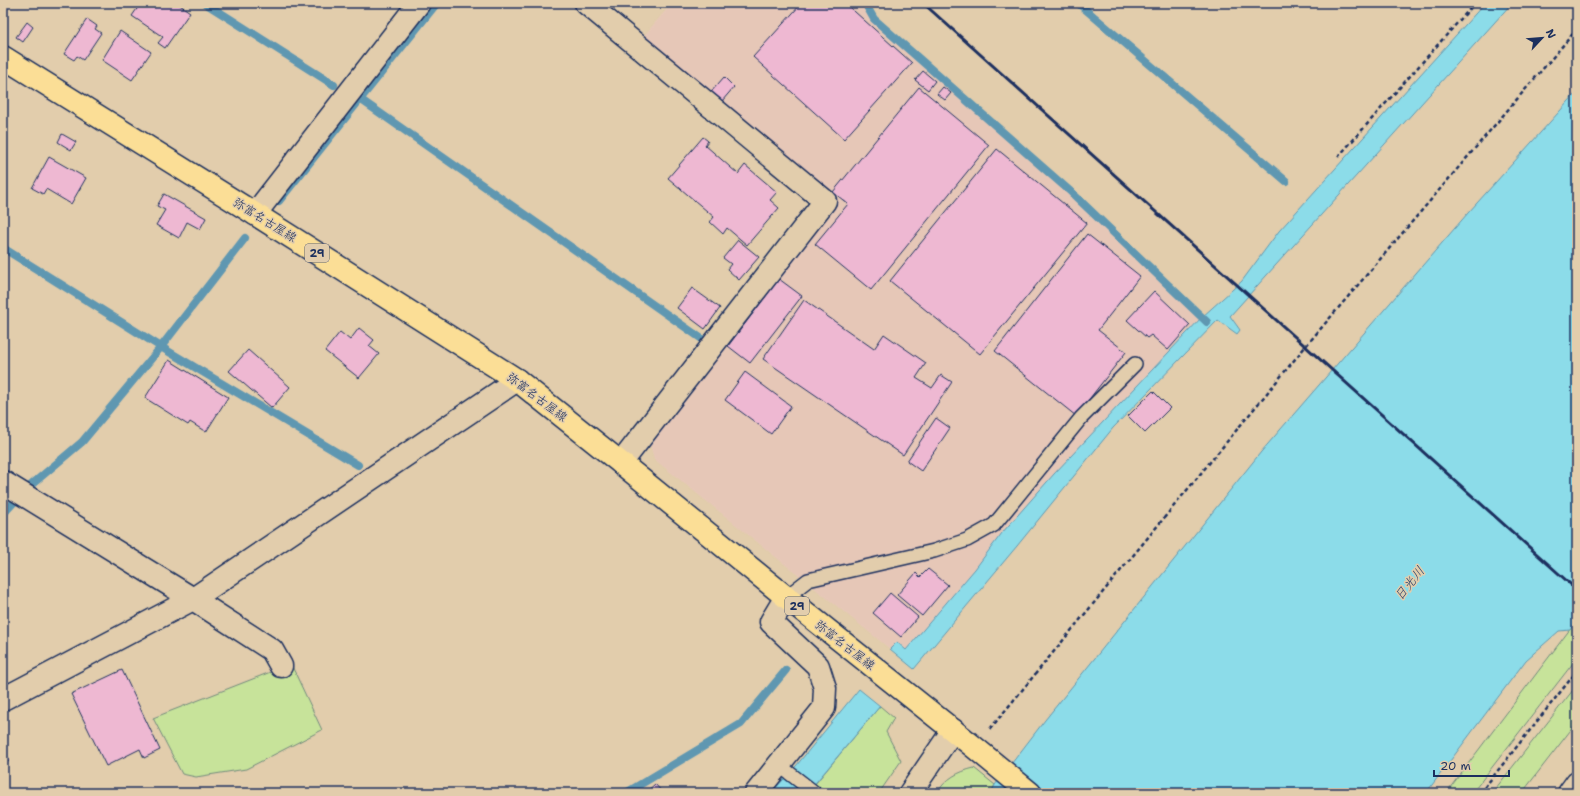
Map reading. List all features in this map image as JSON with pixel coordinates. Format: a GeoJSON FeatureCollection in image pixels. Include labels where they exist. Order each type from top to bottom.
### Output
{"type":"FeatureCollection","features":[{"type":"Feature","properties":{"kind":"main road","name":"弥富名古屋線"},"geometry":{"type":"LineString","coordinates":[[3,57],[255,214],[516,380],[1030,793]]}},
{"type":"Feature","properties":{"kind":"street"},"geometry":{"type":"LineString","coordinates":[[255,214],[419,3]]}},
{"type":"Feature","properties":{"kind":"street"},"geometry":{"type":"LineString","coordinates":[[586,3],[825,201],[621,463]]}},
{"type":"Feature","properties":{"kind":"street"},"geometry":{"type":"LineString","coordinates":[[3,699],[193,599],[516,380]]}},
{"type":"Feature","properties":{"kind":"street"},"geometry":{"type":"LineString","coordinates":[[3,482],[193,599],[272,650],[281,666]]}},
{"type":"Feature","properties":{"kind":"street"},"geometry":{"type":"LineString","coordinates":[[756,793],[783,767],[824,708],[825,688],[818,666],[771,622],[786,597]]}},
{"type":"Feature","properties":{"kind":"street"},"geometry":{"type":"LineString","coordinates":[[910,793],[953,730]]}},
{"type":"Feature","properties":{"kind":"street"},"geometry":{"type":"LineString","coordinates":[[1569,793],[1577,782]]}},
{"type":"Feature","properties":{"kind":"lane"},"geometry":{"type":"LineString","coordinates":[[786,597],[808,580],[934,551],[967,540],[994,525],[1081,418],[1136,364]]}},
{"type":"Feature","properties":{"kind":"lane"},"geometry":{"type":"LineString","coordinates":[[783,767],[814,792]]}},
{"type":"Feature","properties":{"kind":"path"},"geometry":{"type":"LineString","coordinates":[[1338,157],[1474,3]]}},
{"type":"Feature","properties":{"kind":"path"},"geometry":{"type":"LineString","coordinates":[[974,747],[1306,347],[1577,29]]}},
{"type":"Feature","properties":{"kind":"path"},"geometry":{"type":"LineString","coordinates":[[1480,793],[1577,671]]}},
{"type":"Feature","properties":{"kind":"shaded area"},"geometry":{"type":"Polygon","coordinates":[[[672,3],[865,3],[874,19],[1071,192],[1202,317],[1054,474],[1002,533],[975,569],[906,650],[897,642],[890,649],[654,459],[650,444],[720,351],[837,204],[642,38],[672,3]]]}},
{"type":"Feature","properties":{"kind":"green space"},"geometry":{"type":"Polygon","coordinates":[[[1577,620],[1577,658],[1472,793],[1446,793],[1577,620]]]}},
{"type":"Feature","properties":{"kind":"green space"},"geometry":{"type":"Polygon","coordinates":[[[291,664],[322,730],[246,769],[196,777],[182,774],[153,718],[291,664]]]}},
{"type":"Feature","properties":{"kind":"green space"},"geometry":{"type":"Polygon","coordinates":[[[1577,685],[1577,722],[1522,793],[1492,793],[1577,685]]]}},
{"type":"Feature","properties":{"kind":"green space"},"geometry":{"type":"Polygon","coordinates":[[[880,706],[894,718],[886,732],[901,761],[879,793],[825,793],[815,784],[880,706]]]}},
{"type":"Feature","properties":{"kind":"green space"},"geometry":{"type":"Polygon","coordinates":[[[974,768],[995,785],[991,793],[937,793],[944,783],[953,776],[974,768]]]}},
{"type":"Feature","properties":{"kind":"water"},"geometry":{"type":"Polygon","coordinates":[[[1485,3],[1512,3],[1230,316],[1240,330],[1237,334],[1218,320],[1113,428],[914,669],[890,649],[897,642],[906,650],[975,569],[1002,533],[1054,474],[1202,317],[1242,281],[1279,231],[1485,3]]]}},
{"type":"Feature","properties":{"kind":"water","name":"日光川"},"geometry":{"type":"Polygon","coordinates":[[[1577,92],[1577,620],[1570,630],[1559,631],[1526,660],[1426,793],[991,793],[995,785],[1045,720],[1261,452],[1468,213],[1577,92]]]}},
{"type":"Feature","properties":{"kind":"water"},"geometry":{"type":"Polygon","coordinates":[[[859,689],[880,706],[807,793],[771,793],[796,766],[859,689]]]}},
{"type":"Feature","properties":{"kind":"building"},"geometry":{"type":"Polygon","coordinates":[[[141,3],[177,3],[190,12],[165,48],[158,43],[163,37],[132,16],[141,3]]]}},
{"type":"Feature","properties":{"kind":"building"},"geometry":{"type":"Polygon","coordinates":[[[802,3],[845,3],[912,63],[844,139],[753,57],[802,3]]]}},
{"type":"Feature","properties":{"kind":"building"},"geometry":{"type":"Polygon","coordinates":[[[87,19],[97,26],[95,29],[101,33],[83,60],[77,56],[74,60],[64,54],[87,19]]]}},
{"type":"Feature","properties":{"kind":"building"},"geometry":{"type":"Polygon","coordinates":[[[27,22],[33,27],[23,42],[16,37],[27,22]]]}},
{"type":"Feature","properties":{"kind":"building"},"geometry":{"type":"Polygon","coordinates":[[[120,31],[151,52],[132,80],[102,60],[120,31]]]}},
{"type":"Feature","properties":{"kind":"building"},"geometry":{"type":"Polygon","coordinates":[[[923,71],[935,81],[928,90],[915,80],[923,71]]]}},
{"type":"Feature","properties":{"kind":"building"},"geometry":{"type":"Polygon","coordinates":[[[724,77],[734,87],[722,101],[711,92],[724,77]]]}},
{"type":"Feature","properties":{"kind":"building"},"geometry":{"type":"Polygon","coordinates":[[[919,87],[989,145],[871,290],[815,244],[848,204],[833,192],[919,87]]]}},
{"type":"Feature","properties":{"kind":"building"},"geometry":{"type":"Polygon","coordinates":[[[943,87],[951,93],[945,100],[937,94],[943,87]]]}},
{"type":"Feature","properties":{"kind":"building"},"geometry":{"type":"Polygon","coordinates":[[[62,134],[76,142],[71,150],[58,142],[62,134]]]}},
{"type":"Feature","properties":{"kind":"building"},"geometry":{"type":"Polygon","coordinates":[[[703,137],[708,141],[705,145],[738,174],[745,165],[777,192],[770,200],[779,208],[747,245],[727,228],[723,234],[710,222],[714,217],[668,178],[703,137]]]}},
{"type":"Feature","properties":{"kind":"building"},"geometry":{"type":"Polygon","coordinates":[[[997,149],[1087,223],[980,354],[890,281],[997,149]]]}},
{"type":"Feature","properties":{"kind":"building"},"geometry":{"type":"Polygon","coordinates":[[[49,157],[86,178],[71,204],[46,189],[43,194],[32,188],[49,157]]]}},
{"type":"Feature","properties":{"kind":"building"},"geometry":{"type":"Polygon","coordinates":[[[164,194],[206,218],[200,229],[187,222],[179,238],[156,225],[165,210],[157,206],[164,194]]]}},
{"type":"Feature","properties":{"kind":"building"},"geometry":{"type":"Polygon","coordinates":[[[1087,234],[1140,276],[1098,330],[1126,352],[1076,416],[995,351],[1087,234]]]}},
{"type":"Feature","properties":{"kind":"building"},"geometry":{"type":"Polygon","coordinates":[[[738,240],[759,257],[739,280],[727,269],[731,264],[723,258],[738,240]]]}},
{"type":"Feature","properties":{"kind":"building"},"geometry":{"type":"Polygon","coordinates":[[[779,279],[802,296],[750,363],[728,346],[779,279]]]}},
{"type":"Feature","properties":{"kind":"building"},"geometry":{"type":"Polygon","coordinates":[[[692,288],[720,308],[705,329],[677,308],[692,288]]]}},
{"type":"Feature","properties":{"kind":"building"},"geometry":{"type":"Polygon","coordinates":[[[1154,291],[1190,325],[1168,350],[1151,335],[1147,338],[1127,320],[1154,291]]]}},
{"type":"Feature","properties":{"kind":"building"},"geometry":{"type":"Polygon","coordinates":[[[804,300],[874,349],[884,334],[926,363],[916,378],[932,388],[941,375],[952,382],[903,455],[763,359],[804,300]]]}},
{"type":"Feature","properties":{"kind":"building"},"geometry":{"type":"Polygon","coordinates":[[[359,328],[374,340],[369,346],[379,354],[359,378],[325,351],[340,332],[350,340],[359,328]]]}},
{"type":"Feature","properties":{"kind":"building"},"geometry":{"type":"Polygon","coordinates":[[[248,350],[290,387],[272,408],[229,371],[248,350]]]}},
{"type":"Feature","properties":{"kind":"building"},"geometry":{"type":"Polygon","coordinates":[[[169,360],[228,397],[206,432],[190,422],[188,425],[145,398],[169,360]]]}},
{"type":"Feature","properties":{"kind":"building"},"geometry":{"type":"Polygon","coordinates":[[[745,372],[791,406],[771,434],[725,400],[745,372]]]}},
{"type":"Feature","properties":{"kind":"building"},"geometry":{"type":"Polygon","coordinates":[[[1153,391],[1170,408],[1145,433],[1128,416],[1153,391]]]}},
{"type":"Feature","properties":{"kind":"building"},"geometry":{"type":"Polygon","coordinates":[[[936,418],[950,428],[921,471],[907,461],[936,418]]]}},
{"type":"Feature","properties":{"kind":"building"},"geometry":{"type":"Polygon","coordinates":[[[928,569],[948,585],[922,616],[897,595],[916,573],[920,577],[928,569]]]}},
{"type":"Feature","properties":{"kind":"building"},"geometry":{"type":"Polygon","coordinates":[[[890,593],[918,617],[901,637],[873,613],[890,593]]]}},
{"type":"Feature","properties":{"kind":"building"},"geometry":{"type":"Polygon","coordinates":[[[122,670],[160,750],[144,758],[140,749],[106,766],[71,694],[122,670]]]}},
{"type":"Feature","properties":{"kind":"building"},"geometry":{"type":"Polygon","coordinates":[[[3,750],[10,760],[3,765],[3,750]]]}},
{"type":"Feature","properties":{"kind":"building"},"geometry":{"type":"Polygon","coordinates":[[[655,784],[663,793],[645,793],[655,784]]]}},
{"type":"Feature","properties":{"kind":"waterway"},"geometry":{"type":"LineString","coordinates":[[205,3],[334,85]]}},
{"type":"Feature","properties":{"kind":"waterway"},"geometry":{"type":"LineString","coordinates":[[279,201],[437,3]]}},
{"type":"Feature","properties":{"kind":"waterway"},"geometry":{"type":"LineString","coordinates":[[865,3],[874,19],[1071,192],[1207,322]]}},
{"type":"Feature","properties":{"kind":"waterway"},"geometry":{"type":"LineString","coordinates":[[1078,3],[1286,181]]}},
{"type":"Feature","properties":{"kind":"waterway"},"geometry":{"type":"LineString","coordinates":[[360,99],[702,339]]}},
{"type":"Feature","properties":{"kind":"waterway"},"geometry":{"type":"LineString","coordinates":[[30,486],[82,442],[161,347],[245,238]]}},
{"type":"Feature","properties":{"kind":"waterway"},"geometry":{"type":"LineString","coordinates":[[3,248],[161,347],[358,465]]}},
{"type":"Feature","properties":{"kind":"waterway"},"geometry":{"type":"LineString","coordinates":[[3,514],[15,501]]}},
{"type":"Feature","properties":{"kind":"waterway"},"geometry":{"type":"LineString","coordinates":[[626,793],[741,724],[786,670]]}},
{"type":"Feature","properties":{"kind":"railway"},"geometry":{"type":"LineString","coordinates":[[923,3],[1577,590]]}}]}
